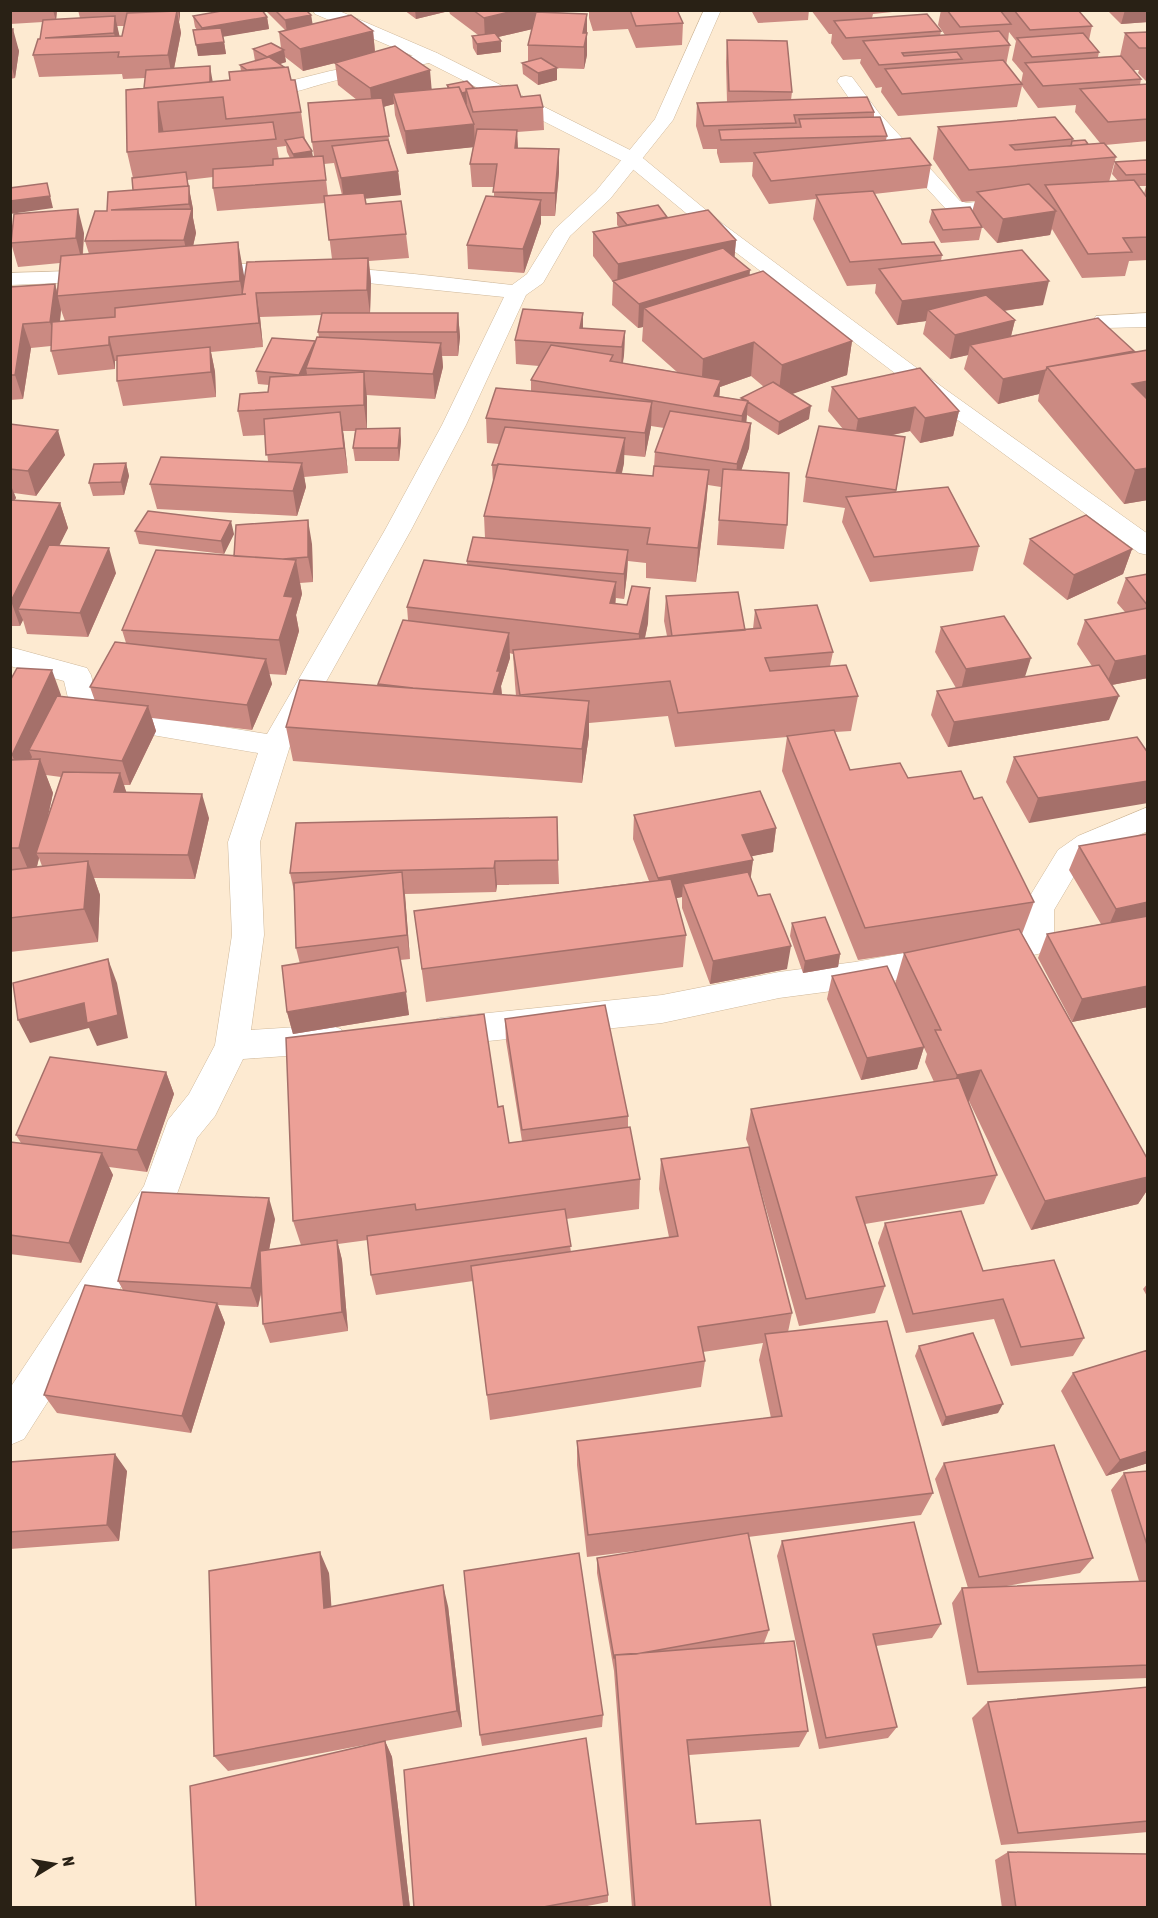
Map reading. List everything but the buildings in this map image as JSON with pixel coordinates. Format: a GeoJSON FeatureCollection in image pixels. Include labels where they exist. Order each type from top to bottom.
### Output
{"type":"FeatureCollection","features":[{"type":"Feature","properties":{"kind":"street"},"geometry":{"type":"LineString","coordinates":[[321,10],[430,57],[631,158],[716,228],[937,394],[1148,547]]}},
{"type":"Feature","properties":{"kind":"street"},"geometry":{"type":"LineString","coordinates":[[10,1425],[160,1193],[181,1131],[202,1105],[232,1045],[248,935],[244,842],[274,746],[398,530],[454,425],[517,292],[535,278],[562,233],[603,195],[664,120],[713,10]]}},
{"type":"Feature","properties":{"kind":"street"},"geometry":{"type":"LineString","coordinates":[[231,87],[261,92],[430,57]]}},
{"type":"Feature","properties":{"kind":"street"},"geometry":{"type":"LineString","coordinates":[[846,81],[873,117],[953,205],[966,209],[1041,201]]}},
{"type":"Feature","properties":{"kind":"street"},"geometry":{"type":"LineString","coordinates":[[849,117],[873,117]]}},
{"type":"Feature","properties":{"kind":"street"},"geometry":{"type":"LineString","coordinates":[[664,120],[687,119]]}},
{"type":"Feature","properties":{"kind":"street"},"geometry":{"type":"LineString","coordinates":[[174,272],[242,268],[373,275],[517,292]]}},
{"type":"Feature","properties":{"kind":"street"},"geometry":{"type":"LineString","coordinates":[[10,279],[129,275]]}},
{"type":"Feature","properties":{"kind":"street"},"geometry":{"type":"LineString","coordinates":[[1104,321],[1148,320]]}},
{"type":"Feature","properties":{"kind":"street"},"geometry":{"type":"LineString","coordinates":[[10,656],[77,675],[86,715],[274,746]]}},
{"type":"Feature","properties":{"kind":"street"},"geometry":{"type":"LineString","coordinates":[[411,1034],[662,1009],[779,985],[855,975],[1038,941],[1038,909],[1070,858],[1089,844],[1148,818]]}},
{"type":"Feature","properties":{"kind":"street"},"geometry":{"type":"LineString","coordinates":[[232,1045],[364,1037]]}}]}
